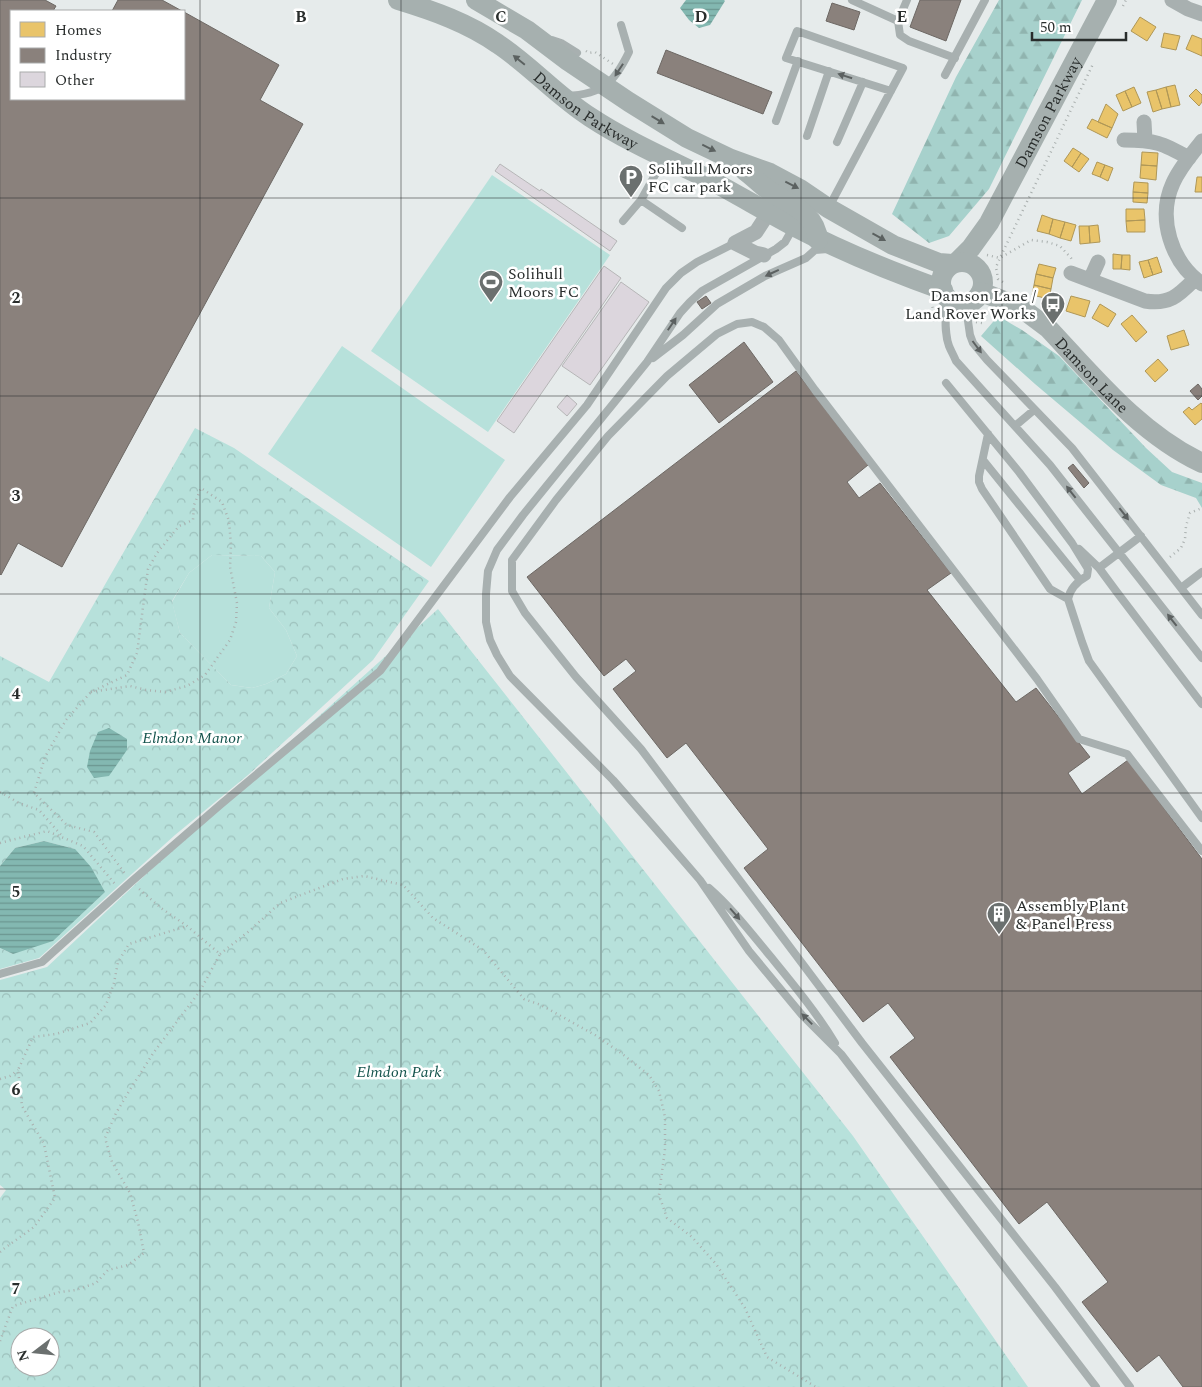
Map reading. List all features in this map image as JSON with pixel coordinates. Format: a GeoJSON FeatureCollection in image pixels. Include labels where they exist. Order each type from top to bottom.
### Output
{"type":"FeatureCollection","features":[{"type":"Feature","properties":{"kind":"street","name":"Damson Parkway"},"geometry":{"type":"LineString","coordinates":[[398,0],[428,9],[480,32],[500,45],[589,117],[623,137],[769,212],[801,222],[817,244],[843,250],[944,292]]}},
{"type":"Feature","properties":{"kind":"street","name":"Damson Parkway"},"geometry":{"type":"LineString","coordinates":[[476,0],[527,30],[568,62],[609,83],[629,102],[688,138],[731,159],[770,173],[893,245],[939,263],[955,263],[971,248],[989,223],[1114,4]]}},
{"type":"Feature","properties":{"kind":"street"},"geometry":{"type":"LineString","coordinates":[[1172,0],[1194,8]]}},
{"type":"Feature","properties":{"kind":"street"},"geometry":{"type":"LineString","coordinates":[[1144,122],[1145,140]]}},
{"type":"Feature","properties":{"kind":"street"},"geometry":{"type":"LineString","coordinates":[[1124,140],[1145,140],[1166,146],[1189,158]]}},
{"type":"Feature","properties":{"kind":"street"},"geometry":{"type":"LineString","coordinates":[[1071,273],[1145,302],[1169,300],[1199,282],[1185,268],[1174,250],[1168,233],[1166,215],[1172,184],[1202,141]]}},
{"type":"Feature","properties":{"kind":"street"},"geometry":{"type":"LineString","coordinates":[[731,159],[769,190],[799,208],[801,222],[833,211]]}},
{"type":"Feature","properties":{"kind":"street"},"geometry":{"type":"LineString","coordinates":[[735,243],[756,232],[769,212]]}},
{"type":"Feature","properties":{"kind":"street","name":"Damson Parkway"},"geometry":{"type":"LineString","coordinates":[[978,289],[984,265],[989,223]]}},
{"type":"Feature","properties":{"kind":"street"},"geometry":{"type":"LineString","coordinates":[[735,243],[764,256]]}},
{"type":"Feature","properties":{"kind":"street"},"geometry":{"type":"LineString","coordinates":[[964,262],[978,268],[978,289],[965,304],[950,300],[944,292],[941,283],[942,275],[946,269],[955,263],[964,262]]}},
{"type":"Feature","properties":{"kind":"street"},"geometry":{"type":"LineString","coordinates":[[1090,280],[1098,262]]}},
{"type":"Feature","properties":{"kind":"street","name":"Damson Lane"},"geometry":{"type":"LineString","coordinates":[[978,289],[1020,307],[1040,321],[1111,396],[1133,416],[1160,438],[1201,459]]}},
{"type":"Feature","properties":{"kind":"lane"},"geometry":{"type":"LineString","coordinates":[[852,0],[898,21]]}},
{"type":"Feature","properties":{"kind":"lane"},"geometry":{"type":"LineString","coordinates":[[907,0],[898,21],[900,35],[908,42],[954,58]]}},
{"type":"Feature","properties":{"kind":"lane"},"geometry":{"type":"LineString","coordinates":[[945,75],[985,0]]}},
{"type":"Feature","properties":{"kind":"lane"},"geometry":{"type":"LineString","coordinates":[[562,96],[580,96],[594,92],[609,83],[620,70],[629,52],[621,25]]}},
{"type":"Feature","properties":{"kind":"lane"},"geometry":{"type":"LineString","coordinates":[[527,30],[579,51]]}},
{"type":"Feature","properties":{"kind":"lane"},"geometry":{"type":"LineString","coordinates":[[833,211],[903,68],[797,31],[786,58],[891,91]]}},
{"type":"Feature","properties":{"kind":"lane"},"geometry":{"type":"LineString","coordinates":[[776,122],[798,61]]}},
{"type":"Feature","properties":{"kind":"lane"},"geometry":{"type":"LineString","coordinates":[[806,136],[829,71]]}},
{"type":"Feature","properties":{"kind":"lane"},"geometry":{"type":"LineString","coordinates":[[837,142],[862,82]]}},
{"type":"Feature","properties":{"kind":"lane"},"geometry":{"type":"LineString","coordinates":[[623,221],[640,200],[665,157]]}},
{"type":"Feature","properties":{"kind":"lane"},"geometry":{"type":"LineString","coordinates":[[640,200],[682,228]]}},
{"type":"Feature","properties":{"kind":"lane"},"geometry":{"type":"LineString","coordinates":[[801,222],[785,242],[702,291],[680,313],[647,362],[523,515],[497,550],[488,571],[486,622],[490,640],[510,676],[613,780],[700,880],[749,951],[802,1015],[841,1054],[1096,1387]]}},
{"type":"Feature","properties":{"kind":"lane"},"geometry":{"type":"LineString","coordinates":[[0,974],[42,962],[220,805],[380,671],[510,497],[587,405],[666,288],[681,273],[697,262],[735,243]]}},
{"type":"Feature","properties":{"kind":"lane"},"geometry":{"type":"LineString","coordinates":[[647,362],[717,304],[765,276],[806,258],[817,244]]}},
{"type":"Feature","properties":{"kind":"lane"},"geometry":{"type":"LineString","coordinates":[[978,289],[968,321],[973,343],[1034,410],[1072,448],[1202,615]]}},
{"type":"Feature","properties":{"kind":"lane"},"geometry":{"type":"LineString","coordinates":[[944,292],[947,308],[945,318],[948,345],[956,361],[1050,465],[1202,658]]}},
{"type":"Feature","properties":{"kind":"lane"},"geometry":{"type":"LineString","coordinates":[[1130,1387],[1054,1287],[862,1043],[641,748],[576,677],[525,612],[512,590],[512,560],[556,500],[608,436],[667,376],[717,334],[736,324],[752,322],[764,328],[779,340],[815,390],[1037,679],[1079,738],[1127,754],[1202,851]]}},
{"type":"Feature","properties":{"kind":"lane"},"geometry":{"type":"LineString","coordinates":[[946,383],[1019,472],[1072,543],[1088,569],[1087,576],[1080,580],[1069,593],[1068,599],[1089,661],[1202,818]]}},
{"type":"Feature","properties":{"kind":"lane"},"geometry":{"type":"LineString","coordinates":[[1015,426],[1034,410]]}},
{"type":"Feature","properties":{"kind":"lane"},"geometry":{"type":"LineString","coordinates":[[988,434],[979,476],[982,489],[1050,589],[1068,599]]}},
{"type":"Feature","properties":{"kind":"lane"},"geometry":{"type":"LineString","coordinates":[[982,460],[1080,580]]}},
{"type":"Feature","properties":{"kind":"lane"},"geometry":{"type":"LineString","coordinates":[[1100,568],[1141,536]]}},
{"type":"Feature","properties":{"kind":"lane"},"geometry":{"type":"LineString","coordinates":[[1072,543],[1100,568],[1202,704]]}},
{"type":"Feature","properties":{"kind":"lane"},"geometry":{"type":"LineString","coordinates":[[1181,588],[1202,572]]}},
{"type":"Feature","properties":{"kind":"lane"},"geometry":{"type":"LineString","coordinates":[[700,880],[724,901],[784,974],[827,1029],[841,1054]]}},
{"type":"Feature","properties":{"kind":"path"},"geometry":{"type":"LineString","coordinates":[[1114,4],[1126,0]]}},
{"type":"Feature","properties":{"kind":"path"},"geometry":{"type":"LineString","coordinates":[[579,51],[594,52],[615,66],[608,74],[609,83]]}},
{"type":"Feature","properties":{"kind":"path"},"geometry":{"type":"LineString","coordinates":[[1071,273],[1072,260],[1066,252],[1060,246],[1047,242],[1031,240],[1000,258],[1096,58]]}},
{"type":"Feature","properties":{"kind":"path"},"geometry":{"type":"LineString","coordinates":[[91,692],[130,686],[165,692],[187,686],[205,675],[230,640],[236,622],[237,603],[230,568],[229,520],[222,502],[201,488],[194,505],[192,520],[179,526],[157,552],[148,569],[136,653],[127,675],[91,692],[66,720],[45,757],[34,793],[67,825],[94,832],[131,882],[220,954]]}},
{"type":"Feature","properties":{"kind":"path"},"geometry":{"type":"LineString","coordinates":[[1163,564],[1181,548],[1190,513],[1202,508]]}},
{"type":"Feature","properties":{"kind":"path"},"geometry":{"type":"LineString","coordinates":[[0,792],[19,803],[39,810],[62,838]]}},
{"type":"Feature","properties":{"kind":"path"},"geometry":{"type":"LineString","coordinates":[[0,842],[47,831],[83,846],[121,891]]}},
{"type":"Feature","properties":{"kind":"path"},"geometry":{"type":"LineString","coordinates":[[0,1341],[13,1306],[60,1292],[76,1290],[96,1282],[108,1270],[128,1264],[144,1253],[130,1193],[112,1162],[105,1138],[116,1113],[131,1088],[154,1052],[200,991],[220,954],[280,903],[343,879],[364,876],[403,885],[434,918],[483,950],[524,999],[541,1005],[595,1035],[621,1052],[649,1075],[659,1091],[666,1116],[665,1149],[659,1195],[667,1218],[692,1237],[716,1264],[745,1308],[767,1356],[816,1387]]}},
{"type":"Feature","properties":{"kind":"path"},"geometry":{"type":"LineString","coordinates":[[0,1079],[10,1076],[18,1070],[33,1037],[56,1034],[90,1023],[106,1005],[114,983],[118,962],[129,944],[187,926]]}},
{"type":"Feature","properties":{"kind":"path"},"geometry":{"type":"LineString","coordinates":[[0,1252],[34,1228],[55,1198],[44,1144],[22,1106],[18,1070]]}},
{"type":"Feature","properties":{"kind":"green space"},"geometry":{"type":"Polygon","coordinates":[[[999,0],[1082,0],[989,189],[949,236],[929,243],[892,214],[956,77],[999,0]]]}},
{"type":"Feature","properties":{"kind":"green space","name":"Solihull Moors FC"},"geometry":{"type":"Polygon","coordinates":[[[492,175],[610,255],[488,432],[371,351],[492,175]]]}},
{"type":"Feature","properties":{"kind":"green space"},"geometry":{"type":"Polygon","coordinates":[[[998,316],[1059,356],[1146,448],[1172,472],[1202,483],[1202,508],[1196,498],[1161,485],[1113,450],[981,336],[998,316]]]}},
{"type":"Feature","properties":{"kind":"green space"},"geometry":{"type":"Polygon","coordinates":[[[342,346],[505,460],[431,567],[268,454],[342,346]]]}},
{"type":"Feature","properties":{"kind":"green space","name":"Elmdon Manor"},"geometry":{"type":"Polygon","coordinates":[[[195,428],[234,448],[429,581],[373,660],[248,775],[175,835],[39,958],[0,969],[0,948],[13,954],[75,849],[44,841],[15,848],[0,866],[0,656],[49,682],[195,428]],[[212,555],[189,573],[172,601],[180,633],[231,685],[252,688],[266,684],[286,674],[297,656],[286,630],[269,608],[275,572],[261,556],[212,555]]]}},
{"type":"Feature","properties":{"kind":"green space"},"geometry":{"type":"Polygon","coordinates":[[[212,555],[261,556],[275,572],[269,608],[286,630],[297,656],[286,674],[266,684],[252,688],[231,685],[180,633],[172,602],[189,573],[212,555]]]}},
{"type":"Feature","properties":{"kind":"green space","name":"Elmdon Park"},"geometry":{"type":"Polygon","coordinates":[[[438,609],[853,1136],[1028,1387],[0,1387],[0,1198],[6,1190],[0,1185],[0,980],[47,967],[220,805],[438,609]]]}},
{"type":"Feature","properties":{"kind":"shaded area"},"geometry":{"type":"Polygon","coordinates":[[[686,0],[725,1],[710,25],[699,28],[689,20],[680,8],[686,0]]]}},
{"type":"Feature","properties":{"kind":"shaded area"},"geometry":{"type":"Polygon","coordinates":[[[109,728],[127,739],[127,750],[109,776],[94,778],[87,767],[90,751],[98,732],[109,728]]]}},
{"type":"Feature","properties":{"kind":"shaded area"},"geometry":{"type":"Polygon","coordinates":[[[44,841],[75,849],[91,867],[105,892],[53,941],[13,954],[0,948],[0,866],[15,848],[44,841]]]}},
{"type":"Feature","properties":{"kind":"building: Homes"},"geometry":{"type":"Polygon","coordinates":[[[1140,17],[1156,27],[1147,41],[1131,31],[1140,17]]]}},
{"type":"Feature","properties":{"kind":"building: Homes"},"geometry":{"type":"Polygon","coordinates":[[[1164,33],[1180,36],[1176,50],[1161,47],[1164,33]]]}},
{"type":"Feature","properties":{"kind":"building: Homes"},"geometry":{"type":"Polygon","coordinates":[[[1192,35],[1202,39],[1202,56],[1186,49],[1192,35]]]}},
{"type":"Feature","properties":{"kind":"building: Homes"},"geometry":{"type":"Polygon","coordinates":[[[1175,85],[1180,105],[1171,107],[1166,87],[1175,85]]]}},
{"type":"Feature","properties":{"kind":"building: Homes"},"geometry":{"type":"Polygon","coordinates":[[[1134,87],[1141,103],[1132,107],[1125,91],[1134,87]]]}},
{"type":"Feature","properties":{"kind":"building: Homes"},"geometry":{"type":"Polygon","coordinates":[[[1166,87],[1171,107],[1162,109],[1156,90],[1166,87]]]}},
{"type":"Feature","properties":{"kind":"building: Homes"},"geometry":{"type":"Polygon","coordinates":[[[1196,89],[1202,95],[1202,102],[1199,106],[1189,96],[1196,89]]]}},
{"type":"Feature","properties":{"kind":"building: Homes"},"geometry":{"type":"Polygon","coordinates":[[[1156,90],[1162,109],[1153,112],[1147,92],[1156,90]]]}},
{"type":"Feature","properties":{"kind":"building: Homes"},"geometry":{"type":"Polygon","coordinates":[[[1125,91],[1132,107],[1123,111],[1116,95],[1125,91]]]}},
{"type":"Feature","properties":{"kind":"building: Homes"},"geometry":{"type":"Polygon","coordinates":[[[1106,104],[1118,114],[1112,128],[1098,122],[1106,104]]]}},
{"type":"Feature","properties":{"kind":"building: Homes"},"geometry":{"type":"Polygon","coordinates":[[[1092,119],[1112,128],[1107,138],[1087,128],[1092,119]]]}},
{"type":"Feature","properties":{"kind":"building: Homes"},"geometry":{"type":"Polygon","coordinates":[[[1073,148],[1081,153],[1072,167],[1064,161],[1073,148]]]}},
{"type":"Feature","properties":{"kind":"building: Homes"},"geometry":{"type":"Polygon","coordinates":[[[1142,152],[1158,153],[1157,166],[1141,165],[1142,152]]]}},
{"type":"Feature","properties":{"kind":"building: Homes"},"geometry":{"type":"Polygon","coordinates":[[[1081,153],[1089,159],[1079,172],[1072,167],[1081,153]]]}},
{"type":"Feature","properties":{"kind":"building: Homes"},"geometry":{"type":"Polygon","coordinates":[[[1097,162],[1105,165],[1100,177],[1092,174],[1097,162]]]}},
{"type":"Feature","properties":{"kind":"building: Homes"},"geometry":{"type":"Polygon","coordinates":[[[1105,165],[1113,168],[1108,181],[1100,177],[1105,165]]]}},
{"type":"Feature","properties":{"kind":"building: Homes"},"geometry":{"type":"Polygon","coordinates":[[[1141,165],[1157,166],[1156,180],[1140,178],[1141,165]]]}},
{"type":"Feature","properties":{"kind":"building: Homes"},"geometry":{"type":"Polygon","coordinates":[[[1197,177],[1202,177],[1202,192],[1195,192],[1197,177]]]}},
{"type":"Feature","properties":{"kind":"building: Homes"},"geometry":{"type":"Polygon","coordinates":[[[1134,182],[1148,183],[1148,193],[1133,192],[1134,182]]]}},
{"type":"Feature","properties":{"kind":"building: Homes"},"geometry":{"type":"Polygon","coordinates":[[[1133,192],[1148,193],[1147,203],[1133,202],[1133,192]]]}},
{"type":"Feature","properties":{"kind":"building: Homes"},"geometry":{"type":"Polygon","coordinates":[[[1126,209],[1144,209],[1145,220],[1126,221],[1126,209]]]}},
{"type":"Feature","properties":{"kind":"building: Homes"},"geometry":{"type":"Polygon","coordinates":[[[1042,215],[1053,219],[1049,234],[1037,231],[1042,215]]]}},
{"type":"Feature","properties":{"kind":"building: Homes"},"geometry":{"type":"Polygon","coordinates":[[[1053,219],[1065,222],[1060,238],[1049,234],[1053,219]]]}},
{"type":"Feature","properties":{"kind":"building: Homes"},"geometry":{"type":"Polygon","coordinates":[[[1145,220],[1145,232],[1127,232],[1126,221],[1145,220]]]}},
{"type":"Feature","properties":{"kind":"building: Homes"},"geometry":{"type":"Polygon","coordinates":[[[1065,222],[1076,225],[1071,241],[1060,238],[1065,222]]]}},
{"type":"Feature","properties":{"kind":"building: Homes"},"geometry":{"type":"Polygon","coordinates":[[[1098,225],[1100,242],[1090,243],[1089,226],[1098,225]]]}},
{"type":"Feature","properties":{"kind":"building: Homes"},"geometry":{"type":"Polygon","coordinates":[[[1079,226],[1089,226],[1090,243],[1080,244],[1079,226]]]}},
{"type":"Feature","properties":{"kind":"building: Homes"},"geometry":{"type":"Polygon","coordinates":[[[1113,254],[1122,255],[1121,269],[1113,269],[1113,254]]]}},
{"type":"Feature","properties":{"kind":"building: Homes"},"geometry":{"type":"Polygon","coordinates":[[[1122,255],[1130,255],[1130,270],[1121,269],[1122,255]]]}},
{"type":"Feature","properties":{"kind":"building: Homes"},"geometry":{"type":"Polygon","coordinates":[[[1157,257],[1162,272],[1153,275],[1148,260],[1157,257]]]}},
{"type":"Feature","properties":{"kind":"building: Homes"},"geometry":{"type":"Polygon","coordinates":[[[1148,260],[1153,275],[1144,278],[1139,262],[1148,260]]]}},
{"type":"Feature","properties":{"kind":"building: Homes"},"geometry":{"type":"Polygon","coordinates":[[[1039,264],[1056,268],[1053,278],[1036,274],[1039,264]]]}},
{"type":"Feature","properties":{"kind":"building: Homes"},"geometry":{"type":"Polygon","coordinates":[[[1036,274],[1053,278],[1051,289],[1034,285],[1036,274]]]}},
{"type":"Feature","properties":{"kind":"building: Homes"},"geometry":{"type":"Polygon","coordinates":[[[1034,285],[1051,289],[1049,299],[1032,295],[1034,285]]]}},
{"type":"Feature","properties":{"kind":"building: Homes"},"geometry":{"type":"Polygon","coordinates":[[[1071,296],[1090,301],[1085,317],[1066,311],[1071,296]]]}},
{"type":"Feature","properties":{"kind":"building: Homes"},"geometry":{"type":"Polygon","coordinates":[[[1100,304],[1116,314],[1108,327],[1092,318],[1100,304]]]}},
{"type":"Feature","properties":{"kind":"building: Homes"},"geometry":{"type":"Polygon","coordinates":[[[1132,315],[1147,332],[1136,342],[1121,324],[1132,315]]]}},
{"type":"Feature","properties":{"kind":"building: Homes"},"geometry":{"type":"Polygon","coordinates":[[[1184,330],[1189,345],[1171,350],[1167,336],[1184,330]]]}},
{"type":"Feature","properties":{"kind":"building: Homes"},"geometry":{"type":"Polygon","coordinates":[[[1158,359],[1168,370],[1155,382],[1145,371],[1158,359]]]}},
{"type":"Feature","properties":{"kind":"building: Homes"},"geometry":{"type":"Polygon","coordinates":[[[1201,403],[1202,419],[1195,425],[1183,412],[1189,407],[1192,410],[1201,403]]]}},
{"type":"Feature","properties":{"kind":"building: Industry"},"geometry":{"type":"Polygon","coordinates":[[[0,0],[45,0],[56,6],[54,10],[10,10],[10,100],[185,100],[185,13],[279,65],[260,100],[303,124],[62,567],[18,543],[0,574],[0,0]]]}},
{"type":"Feature","properties":{"kind":"building: Industry"},"geometry":{"type":"Polygon","coordinates":[[[118,0],[162,0],[180,10],[113,10],[118,0]]]}},
{"type":"Feature","properties":{"kind":"building: Industry"},"geometry":{"type":"Polygon","coordinates":[[[920,0],[961,0],[946,41],[910,27],[920,0]]]}},
{"type":"Feature","properties":{"kind":"building: Industry"},"geometry":{"type":"Polygon","coordinates":[[[832,3],[860,12],[854,30],[826,21],[832,3]]]}},
{"type":"Feature","properties":{"kind":"building: Industry"},"geometry":{"type":"Polygon","coordinates":[[[666,50],[772,92],[763,114],[657,73],[666,50]]]}},
{"type":"Feature","properties":{"kind":"building: Industry"},"geometry":{"type":"Polygon","coordinates":[[[706,296],[711,303],[702,309],[697,302],[706,296]]]}},
{"type":"Feature","properties":{"kind":"building: Industry"},"geometry":{"type":"Polygon","coordinates":[[[744,342],[773,382],[719,423],[689,385],[744,342]]]}},
{"type":"Feature","properties":{"kind":"building: Industry","name":"Assembly Plant & Panel Press"},"geometry":{"type":"Polygon","coordinates":[[[796,371],[868,465],[847,482],[859,498],[880,483],[951,573],[927,590],[1016,702],[1036,688],[1090,757],[1068,773],[1082,794],[1128,760],[1202,859],[1202,1387],[1183,1387],[1159,1355],[1137,1372],[1082,1302],[1108,1282],[1047,1202],[1019,1224],[890,1057],[915,1038],[888,1003],[863,1022],[744,868],[768,849],[686,743],[667,758],[613,689],[636,671],[626,659],[604,676],[527,577],[796,371]]]}},
{"type":"Feature","properties":{"kind":"building: Industry"},"geometry":{"type":"Polygon","coordinates":[[[1198,384],[1202,389],[1202,396],[1198,400],[1190,391],[1198,384]]]}},
{"type":"Feature","properties":{"kind":"building: Industry"},"geometry":{"type":"Polygon","coordinates":[[[1073,464],[1089,483],[1084,488],[1068,468],[1073,464]]]}},
{"type":"Feature","properties":{"kind":"building: Other"},"geometry":{"type":"Polygon","coordinates":[[[500,164],[540,191],[541,189],[617,241],[610,251],[495,171],[500,164]]]}},
{"type":"Feature","properties":{"kind":"building: Other"},"geometry":{"type":"Polygon","coordinates":[[[604,266],[621,278],[514,433],[497,421],[604,266]]]}},
{"type":"Feature","properties":{"kind":"building: Other"},"geometry":{"type":"Polygon","coordinates":[[[621,282],[649,302],[590,385],[562,366],[621,282]]]}},
{"type":"Feature","properties":{"kind":"building: Other"},"geometry":{"type":"Polygon","coordinates":[[[567,395],[577,404],[567,416],[557,407],[567,395]]]}},
{"type":"Feature","properties":{"kind":"place","name":"Solihull Moors FC car park"},"geometry":{"type":"Point","coordinates":[631,198]}},
{"type":"Feature","properties":{"kind":"place","name":"Solihull Moors FC"},"geometry":{"type":"Point","coordinates":[491,303]}},
{"type":"Feature","properties":{"kind":"place","name":"Damson Lane / Land Rover Works"},"geometry":{"type":"Point","coordinates":[1053,325]}},
{"type":"Feature","properties":{"kind":"place","name":"Assembly Plant & Panel Press"},"geometry":{"type":"Point","coordinates":[999,935]}}]}
